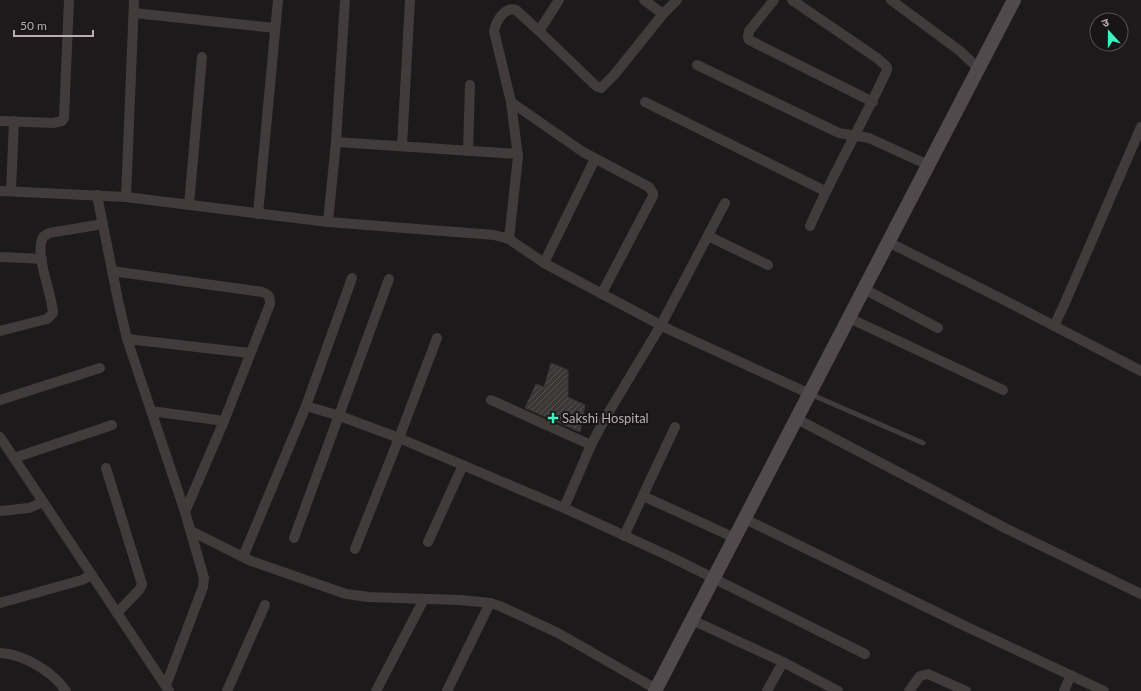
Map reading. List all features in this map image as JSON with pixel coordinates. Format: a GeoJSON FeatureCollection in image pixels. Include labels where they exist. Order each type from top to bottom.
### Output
{"type":"FeatureCollection","features":[{"type":"Feature","properties":{"kind":"main road"},"geometry":{"type":"LineString","coordinates":[[655,690],[1014,0]]}},
{"type":"Feature","properties":{"kind":"street"},"geometry":{"type":"LineString","coordinates":[[0,121],[57,123],[62,121],[64,118],[69,0]]}},
{"type":"Feature","properties":{"kind":"street"},"geometry":{"type":"LineString","coordinates":[[126,197],[134,0]]}},
{"type":"Feature","properties":{"kind":"street"},"geometry":{"type":"LineString","coordinates":[[258,214],[278,0]]}},
{"type":"Feature","properties":{"kind":"street"},"geometry":{"type":"LineString","coordinates":[[328,222],[336,142],[344,0]]}},
{"type":"Feature","properties":{"kind":"street"},"geometry":{"type":"LineString","coordinates":[[402,146],[410,0]]}},
{"type":"Feature","properties":{"kind":"street"},"geometry":{"type":"LineString","coordinates":[[539,31],[559,0]]}},
{"type":"Feature","properties":{"kind":"street"},"geometry":{"type":"LineString","coordinates":[[644,0],[662,14]]}},
{"type":"Feature","properties":{"kind":"street"},"geometry":{"type":"LineString","coordinates":[[509,239],[518,154],[511,102],[494,37],[495,26],[504,13],[507,10],[516,10],[596,86],[601,88],[614,76],[662,14],[677,0]]}},
{"type":"Feature","properties":{"kind":"street"},"geometry":{"type":"LineString","coordinates":[[774,0],[749,31],[749,40],[873,102]]}},
{"type":"Feature","properties":{"kind":"street"},"geometry":{"type":"LineString","coordinates":[[792,0],[887,66],[887,70],[873,102],[825,191],[810,226]]}},
{"type":"Feature","properties":{"kind":"street"},"geometry":{"type":"LineString","coordinates":[[891,0],[960,51],[979,68]]}},
{"type":"Feature","properties":{"kind":"street"},"geometry":{"type":"LineString","coordinates":[[134,13],[275,28]]}},
{"type":"Feature","properties":{"kind":"street"},"geometry":{"type":"LineString","coordinates":[[189,205],[202,57]]}},
{"type":"Feature","properties":{"kind":"street"},"geometry":{"type":"LineString","coordinates":[[697,65],[839,133],[869,138],[928,165]]}},
{"type":"Feature","properties":{"kind":"street"},"geometry":{"type":"LineString","coordinates":[[468,151],[470,85]]}},
{"type":"Feature","properties":{"kind":"street"},"geometry":{"type":"LineString","coordinates":[[511,102],[595,159],[649,187],[653,193],[653,196],[602,293]]}},
{"type":"Feature","properties":{"kind":"street"},"geometry":{"type":"LineString","coordinates":[[644,102],[825,191]]}},
{"type":"Feature","properties":{"kind":"street"},"geometry":{"type":"LineString","coordinates":[[12,191],[14,121]]}},
{"type":"Feature","properties":{"kind":"street"},"geometry":{"type":"LineString","coordinates":[[1054,326],[1141,127]]}},
{"type":"Feature","properties":{"kind":"street"},"geometry":{"type":"LineString","coordinates":[[336,142],[518,154]]}},
{"type":"Feature","properties":{"kind":"street"},"geometry":{"type":"LineString","coordinates":[[544,263],[595,159]]}},
{"type":"Feature","properties":{"kind":"street"},"geometry":{"type":"LineString","coordinates":[[0,191],[126,197],[328,222],[494,235],[509,239],[544,263],[661,325],[810,394]]}},
{"type":"Feature","properties":{"kind":"street"},"geometry":{"type":"LineString","coordinates":[[97,195],[127,338],[185,512],[204,578],[203,587],[168,688]]}},
{"type":"Feature","properties":{"kind":"street"},"geometry":{"type":"LineString","coordinates":[[564,508],[591,445],[607,415],[661,325],[725,203]]}},
{"type":"Feature","properties":{"kind":"street"},"geometry":{"type":"LineString","coordinates":[[0,331],[47,319],[53,314],[40,246],[43,237],[49,233],[103,224]]}},
{"type":"Feature","properties":{"kind":"street"},"geometry":{"type":"LineString","coordinates":[[708,236],[768,265]]}},
{"type":"Feature","properties":{"kind":"street"},"geometry":{"type":"LineString","coordinates":[[888,242],[1141,371]]}},
{"type":"Feature","properties":{"kind":"street"},"geometry":{"type":"LineString","coordinates":[[0,257],[42,258]]}},
{"type":"Feature","properties":{"kind":"street"},"geometry":{"type":"LineString","coordinates":[[112,271],[262,292],[270,297],[270,304],[249,353],[224,421],[185,512]]}},
{"type":"Feature","properties":{"kind":"street"},"geometry":{"type":"LineString","coordinates":[[243,557],[306,406],[352,278]]}},
{"type":"Feature","properties":{"kind":"street"},"geometry":{"type":"LineString","coordinates":[[294,538],[390,279]]}},
{"type":"Feature","properties":{"kind":"street"},"geometry":{"type":"LineString","coordinates":[[864,289],[938,328]]}},
{"type":"Feature","properties":{"kind":"street"},"geometry":{"type":"LineString","coordinates":[[849,318],[1003,390]]}},
{"type":"Feature","properties":{"kind":"street"},"geometry":{"type":"LineString","coordinates":[[127,338],[249,353]]}},
{"type":"Feature","properties":{"kind":"street"},"geometry":{"type":"LineString","coordinates":[[355,549],[437,338]]}},
{"type":"Feature","properties":{"kind":"street"},"geometry":{"type":"LineString","coordinates":[[0,400],[100,368]]}},
{"type":"Feature","properties":{"kind":"street"},"geometry":{"type":"LineString","coordinates":[[491,400],[591,445]]}},
{"type":"Feature","properties":{"kind":"street"},"geometry":{"type":"LineString","coordinates":[[306,406],[340,416],[399,438],[564,508],[713,578],[865,654]]}},
{"type":"Feature","properties":{"kind":"street"},"geometry":{"type":"LineString","coordinates":[[151,411],[224,421]]}},
{"type":"Feature","properties":{"kind":"street"},"geometry":{"type":"LineString","coordinates":[[797,419],[998,525],[1141,594]]}},
{"type":"Feature","properties":{"kind":"street"},"geometry":{"type":"LineString","coordinates":[[14,458],[112,426]]}},
{"type":"Feature","properties":{"kind":"street"},"geometry":{"type":"LineString","coordinates":[[624,536],[675,427]]}},
{"type":"Feature","properties":{"kind":"street"},"geometry":{"type":"LineString","coordinates":[[0,437],[14,458],[38,505],[87,578],[117,613],[168,688]]}},
{"type":"Feature","properties":{"kind":"street"},"geometry":{"type":"LineString","coordinates":[[428,542],[463,465]]}},
{"type":"Feature","properties":{"kind":"street"},"geometry":{"type":"LineString","coordinates":[[106,468],[142,584],[140,589],[117,613]]}},
{"type":"Feature","properties":{"kind":"street"},"geometry":{"type":"LineString","coordinates":[[644,496],[735,538]]}},
{"type":"Feature","properties":{"kind":"street"},"geometry":{"type":"LineString","coordinates":[[0,511],[38,505]]}},
{"type":"Feature","properties":{"kind":"street"},"geometry":{"type":"LineString","coordinates":[[745,519],[964,626],[1104,691]]}},
{"type":"Feature","properties":{"kind":"street"},"geometry":{"type":"LineString","coordinates":[[191,531],[243,557],[346,594],[369,597],[490,603],[509,609],[558,633],[655,690]]}},
{"type":"Feature","properties":{"kind":"street"},"geometry":{"type":"LineString","coordinates":[[0,603],[87,578]]}},
{"type":"Feature","properties":{"kind":"street"},"geometry":{"type":"LineString","coordinates":[[376,691],[424,599]]}},
{"type":"Feature","properties":{"kind":"street"},"geometry":{"type":"LineString","coordinates":[[448,691],[490,603]]}},
{"type":"Feature","properties":{"kind":"street"},"geometry":{"type":"LineString","coordinates":[[227,691],[264,605]]}},
{"type":"Feature","properties":{"kind":"street"},"geometry":{"type":"LineString","coordinates":[[692,620],[783,662],[838,691]]}},
{"type":"Feature","properties":{"kind":"street"},"geometry":{"type":"LineString","coordinates":[[0,653],[22,657],[48,672],[58,680],[66,691]]}},
{"type":"Feature","properties":{"kind":"street"},"geometry":{"type":"LineString","coordinates":[[767,691],[783,662]]}},
{"type":"Feature","properties":{"kind":"street"},"geometry":{"type":"LineString","coordinates":[[909,691],[920,676],[925,674],[966,691]]}},
{"type":"Feature","properties":{"kind":"street"},"geometry":{"type":"LineString","coordinates":[[1064,691],[1071,675]]}},
{"type":"Feature","properties":{"kind":"lane"},"geometry":{"type":"LineString","coordinates":[[810,394],[924,442]]}},
{"type":"Feature","properties":{"kind":"building"},"geometry":{"type":"Polygon","coordinates":[[[551,363],[568,370],[568,397],[585,405],[580,432],[525,408],[536,384],[544,387],[551,363]]]}},
{"type":"Feature","properties":{"kind":"place","name":"Sakshi Hospital"},"geometry":{"type":"Point","coordinates":[553,418]}}]}
